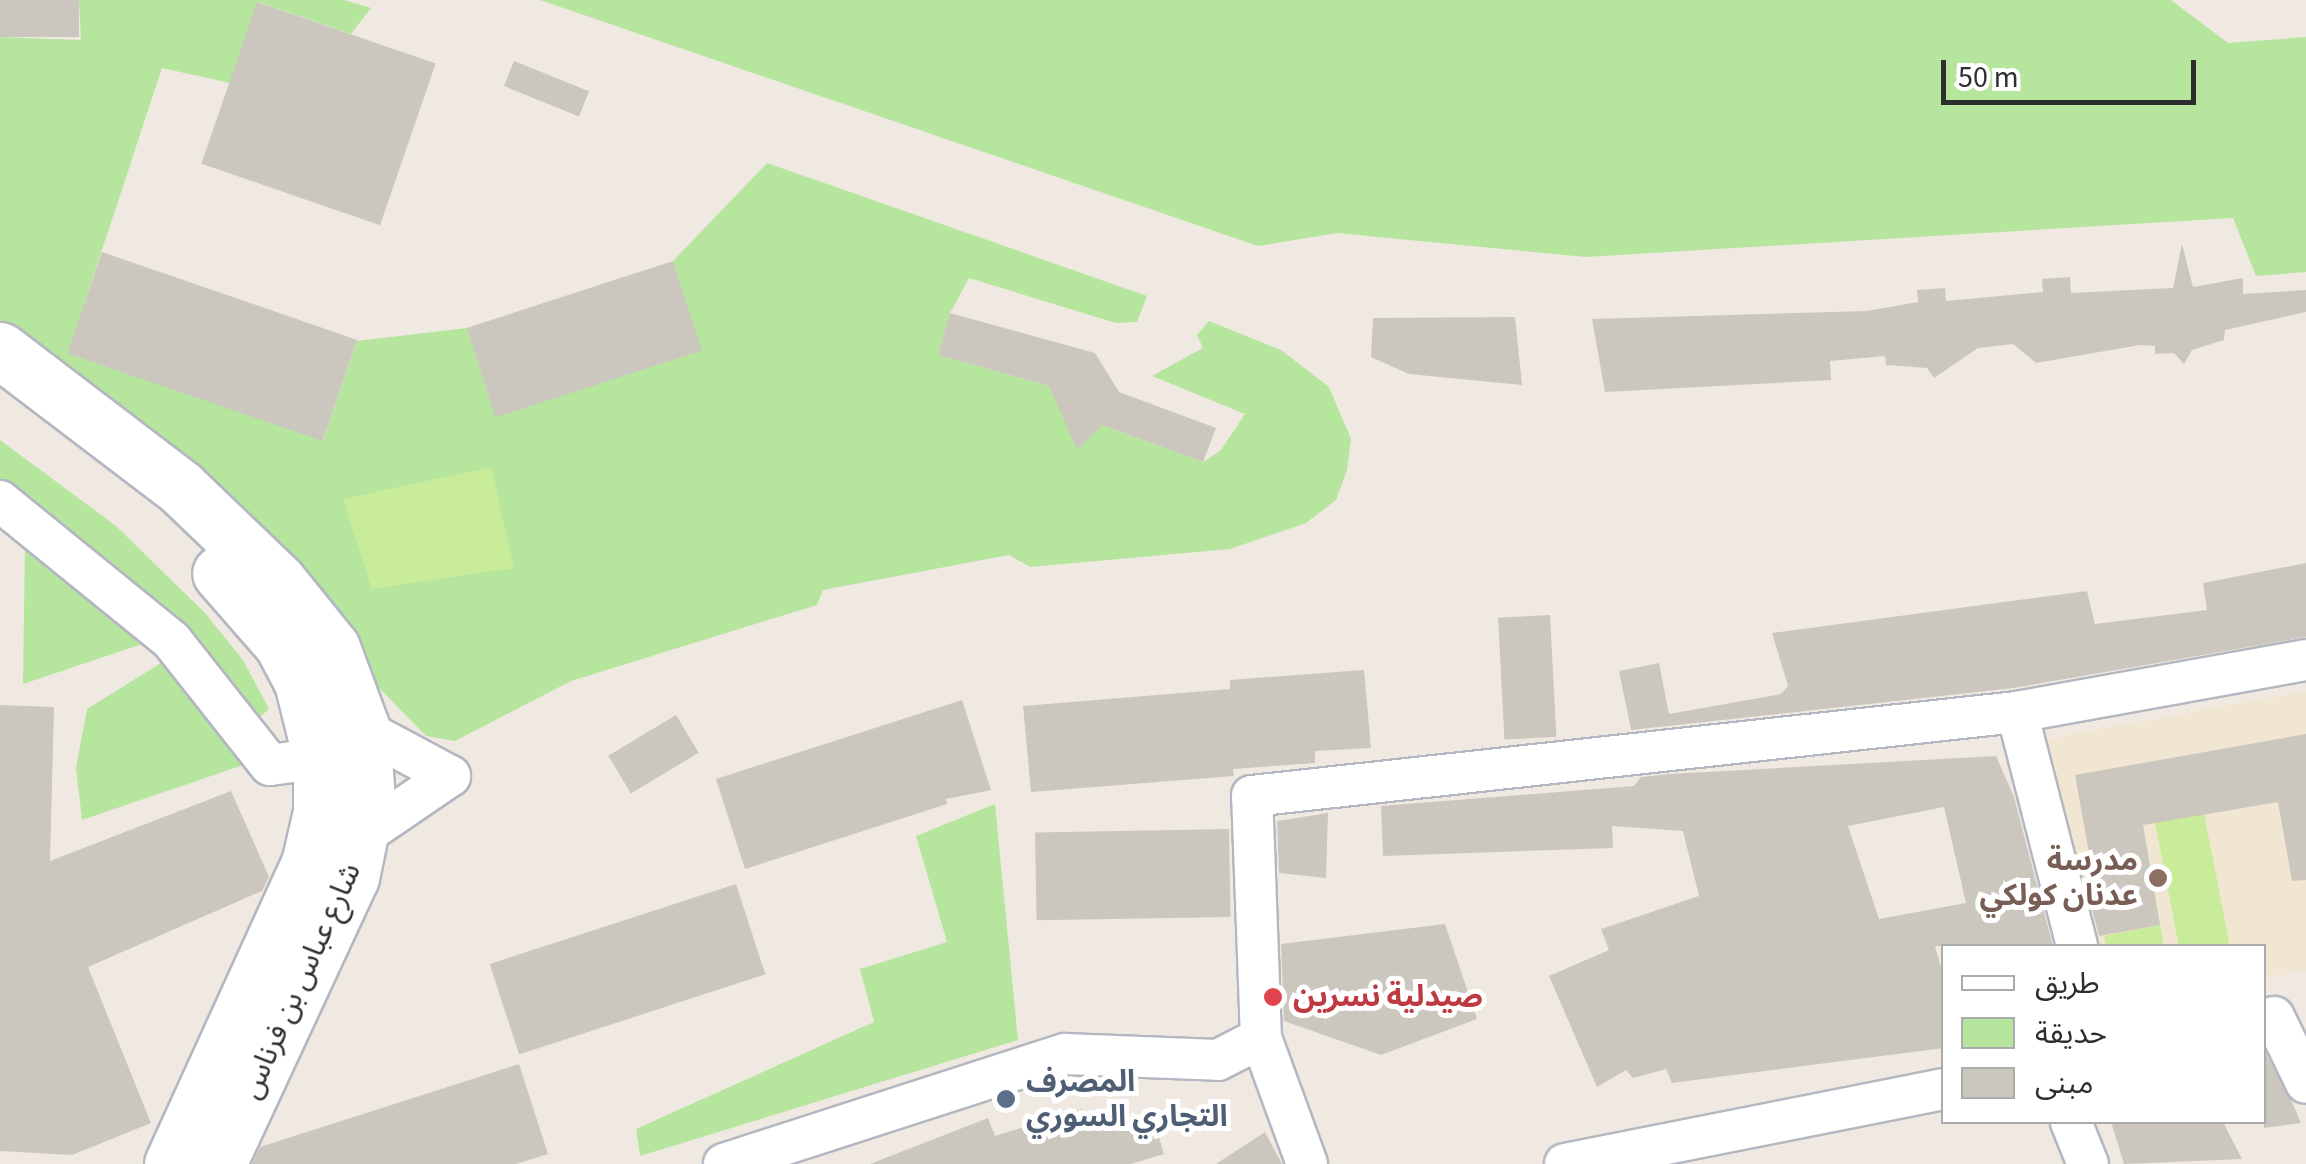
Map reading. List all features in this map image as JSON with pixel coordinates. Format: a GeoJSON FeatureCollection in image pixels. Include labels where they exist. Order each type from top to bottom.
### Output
{"type":"FeatureCollection","features":[{"type":"Feature","properties":{"kind":"main road","name":"شارع عباس بن فرناس"},"geometry":{"type":"LineString","coordinates":[[0,350],[181,488],[278,581],[332,648],[339,837],[350,877],[218,1164]]}},
{"type":"Feature","properties":{"kind":"main road","name":"شارع عباس بن فرناس"},"geometry":{"type":"LineString","coordinates":[[0,388],[133,492],[256,611],[334,740]]}},
{"type":"Feature","properties":{"kind":"main road","name":"شارع عباس بن فرناس"},"geometry":{"type":"LineString","coordinates":[[172,1164],[263,971],[339,837]]}},
{"type":"Feature","properties":{"kind":"street"},"geometry":{"type":"LineString","coordinates":[[0,501],[172,641],[270,765],[334,740],[450,776],[339,837]]}},
{"type":"Feature","properties":{"kind":"street"},"geometry":{"type":"LineString","coordinates":[[1307,1164],[1261,1038],[1252,796],[2017,712],[2306,660]]}},
{"type":"Feature","properties":{"kind":"street"},"geometry":{"type":"LineString","coordinates":[[2017,712],[2076,944]]}},
{"type":"Feature","properties":{"kind":"street"},"geometry":{"type":"LineString","coordinates":[[2281,1016],[2306,1084]]}},
{"type":"Feature","properties":{"kind":"street"},"geometry":{"type":"LineString","coordinates":[[739,1163],[1064,1054],[1218,1060],[1261,1038]]}},
{"type":"Feature","properties":{"kind":"street"},"geometry":{"type":"LineString","coordinates":[[1564,1164],[1941,1090]]}},
{"type":"Feature","properties":{"kind":"street"},"geometry":{"type":"LineString","coordinates":[[2072,1124],[2088,1164]]}},
{"type":"Feature","properties":{"kind":"shaded area","name":"مدرسة عدنان كولكي"},"geometry":{"type":"Polygon","coordinates":[[[2306,691],[2306,970],[2266,978],[2266,944],[2086,944],[2047,739],[2306,691]]]}},
{"type":"Feature","properties":{"kind":"green space"},"geometry":{"type":"Polygon","coordinates":[[[79,0],[344,0],[371,8],[351,34],[258,2],[230,83],[162,68],[68,353],[323,440],[357,341],[467,328],[496,416],[701,350],[673,261],[767,163],[1147,296],[1137,322],[1116,323],[969,278],[950,313],[939,355],[1049,386],[1102,425],[1203,462],[1221,450],[1245,414],[1152,376],[1203,348],[1197,335],[1209,321],[1281,350],[1329,387],[1351,439],[1347,470],[1336,500],[1306,523],[1230,549],[1030,567],[1009,555],[823,590],[817,605],[571,681],[455,741],[426,736],[83,384],[0,322],[0,37],[81,40],[79,0]]]}},
{"type":"Feature","properties":{"kind":"green space"},"geometry":{"type":"Polygon","coordinates":[[[540,0],[2171,0],[2228,43],[2306,37],[2306,272],[2256,276],[2233,218],[1585,257],[1337,233],[1258,246],[540,0]]]}},
{"type":"Feature","properties":{"kind":"green space"},"geometry":{"type":"Polygon","coordinates":[[[0,440],[116,526],[205,613],[243,660],[269,709],[252,724],[0,486],[0,440]]]}},
{"type":"Feature","properties":{"kind":"green space"},"geometry":{"type":"Polygon","coordinates":[[[491,467],[514,568],[372,589],[343,499],[491,467]]]}},
{"type":"Feature","properties":{"kind":"green space"},"geometry":{"type":"Polygon","coordinates":[[[25,544],[160,638],[23,684],[25,544]]]}},
{"type":"Feature","properties":{"kind":"green space"},"geometry":{"type":"Polygon","coordinates":[[[161,663],[192,673],[249,763],[82,820],[76,768],[87,709],[161,663]]]}},
{"type":"Feature","properties":{"kind":"green space"},"geometry":{"type":"Polygon","coordinates":[[[995,804],[1018,1040],[640,1156],[636,1129],[874,1022],[860,969],[947,942],[916,836],[995,804]]]}},
{"type":"Feature","properties":{"kind":"green space"},"geometry":{"type":"Polygon","coordinates":[[[2204,813],[2229,944],[2179,944],[2155,823],[2204,813]]]}},
{"type":"Feature","properties":{"kind":"green space"},"geometry":{"type":"Polygon","coordinates":[[[2160,925],[2164,944],[2106,944],[2104,936],[2160,925]]]}},
{"type":"Feature","properties":{"kind":"building"},"geometry":{"type":"Polygon","coordinates":[[[0,0],[79,0],[79,37],[0,37],[0,0]]]}},
{"type":"Feature","properties":{"kind":"building"},"geometry":{"type":"Polygon","coordinates":[[[257,2],[436,64],[380,225],[201,164],[257,2]]]}},
{"type":"Feature","properties":{"kind":"building"},"geometry":{"type":"Polygon","coordinates":[[[514,61],[589,91],[579,116],[504,86],[514,61]]]}},
{"type":"Feature","properties":{"kind":"building"},"geometry":{"type":"Polygon","coordinates":[[[2182,244],[2193,287],[2243,278],[2243,294],[2306,290],[2306,312],[2225,330],[2224,340],[2192,350],[2184,364],[2174,353],[2155,354],[2155,346],[2140,345],[2036,363],[2013,344],[1978,348],[1934,378],[1927,368],[1886,365],[1885,356],[1830,361],[1831,380],[1605,392],[1592,319],[1867,311],[1918,302],[1917,290],[1945,288],[1946,301],[2043,292],[2042,279],[2070,277],[2071,293],[2173,288],[2182,244]]]}},
{"type":"Feature","properties":{"kind":"building"},"geometry":{"type":"Polygon","coordinates":[[[102,252],[357,340],[322,441],[67,353],[102,252]]]}},
{"type":"Feature","properties":{"kind":"building"},"geometry":{"type":"Polygon","coordinates":[[[673,261],[702,350],[496,417],[467,328],[673,261]]]}},
{"type":"Feature","properties":{"kind":"building"},"geometry":{"type":"Polygon","coordinates":[[[950,313],[1095,353],[1119,392],[1216,428],[1203,462],[1102,425],[1077,450],[1049,386],[938,355],[950,313]]]}},
{"type":"Feature","properties":{"kind":"building"},"geometry":{"type":"Polygon","coordinates":[[[1515,317],[1522,385],[1409,374],[1371,357],[1373,318],[1515,317]]]}},
{"type":"Feature","properties":{"kind":"building"},"geometry":{"type":"Polygon","coordinates":[[[2306,563],[2306,637],[2014,688],[1631,730],[1619,671],[1659,663],[1669,714],[1781,694],[1788,686],[1772,633],[2087,591],[2095,624],[2207,610],[2203,583],[2306,563]]]}},
{"type":"Feature","properties":{"kind":"building"},"geometry":{"type":"Polygon","coordinates":[[[1550,615],[1556,737],[1504,740],[1498,618],[1550,615]]]}},
{"type":"Feature","properties":{"kind":"building"},"geometry":{"type":"Polygon","coordinates":[[[1364,670],[1371,748],[1315,751],[1315,763],[1233,769],[1234,776],[1031,792],[1023,706],[1230,689],[1230,680],[1364,670]]]}},
{"type":"Feature","properties":{"kind":"building"},"geometry":{"type":"Polygon","coordinates":[[[962,700],[991,790],[946,799],[947,804],[745,869],[716,779],[962,700]]]}},
{"type":"Feature","properties":{"kind":"building"},"geometry":{"type":"Polygon","coordinates":[[[0,705],[54,707],[50,861],[231,791],[269,877],[262,891],[88,967],[151,1123],[72,1155],[0,1151],[0,705]]]}},
{"type":"Feature","properties":{"kind":"building"},"geometry":{"type":"Polygon","coordinates":[[[676,715],[699,753],[631,793],[608,756],[676,715]]]}},
{"type":"Feature","properties":{"kind":"building"},"geometry":{"type":"Polygon","coordinates":[[[2306,734],[2306,880],[2292,881],[2278,802],[2143,825],[2160,925],[2099,936],[2085,883],[2094,881],[2075,775],[2306,734]]]}},
{"type":"Feature","properties":{"kind":"building"},"geometry":{"type":"Polygon","coordinates":[[[1996,756],[2014,797],[2052,944],[1935,946],[1941,968],[1941,1048],[1672,1083],[1666,1069],[1633,1078],[1626,1070],[1597,1087],[1549,976],[1609,950],[1601,929],[1699,896],[1683,831],[1612,826],[1613,848],[1383,856],[1381,806],[1634,786],[1641,777],[1996,756]],[[1944,807],[1848,826],[1879,919],[1966,903],[1944,807]]]}},
{"type":"Feature","properties":{"kind":"building"},"geometry":{"type":"Polygon","coordinates":[[[1328,813],[1326,878],[1279,873],[1277,821],[1328,813]]]}},
{"type":"Feature","properties":{"kind":"building"},"geometry":{"type":"Polygon","coordinates":[[[1229,829],[1231,917],[1037,920],[1035,832],[1229,829]]]}},
{"type":"Feature","properties":{"kind":"building"},"geometry":{"type":"Polygon","coordinates":[[[736,884],[765,974],[519,1054],[490,964],[736,884]]]}},
{"type":"Feature","properties":{"kind":"building"},"geometry":{"type":"Polygon","coordinates":[[[1445,924],[1477,1019],[1381,1055],[1284,1021],[1281,944],[1445,924]]]}},
{"type":"Feature","properties":{"kind":"building"},"geometry":{"type":"Polygon","coordinates":[[[2266,1054],[2301,1123],[2264,1128],[2266,1124],[2266,1054]]]}},
{"type":"Feature","properties":{"kind":"building"},"geometry":{"type":"Polygon","coordinates":[[[519,1064],[548,1154],[516,1164],[252,1164],[260,1147],[519,1064]]]}},
{"type":"Feature","properties":{"kind":"building"},"geometry":{"type":"Polygon","coordinates":[[[1082,1109],[1086,1121],[1098,1118],[1106,1129],[1154,1120],[1164,1154],[1131,1164],[870,1164],[988,1118],[995,1136],[1082,1109]]]}},
{"type":"Feature","properties":{"kind":"building"},"geometry":{"type":"Polygon","coordinates":[[[2112,1124],[2224,1124],[2242,1159],[2124,1164],[2112,1124]]]}},
{"type":"Feature","properties":{"kind":"building"},"geometry":{"type":"Polygon","coordinates":[[[1265,1132],[1282,1164],[1216,1164],[1265,1132]]]}},
{"type":"Feature","properties":{"kind":"place","name":"مدرسة عدنان كولكي"},"geometry":{"type":"Point","coordinates":[2158,878]}},
{"type":"Feature","properties":{"kind":"place","name":"صيدلية نسرين"},"geometry":{"type":"Point","coordinates":[1273,997]}},
{"type":"Feature","properties":{"kind":"place","name":"المصرف التجاري السوري"},"geometry":{"type":"Point","coordinates":[1006,1099]}}]}
